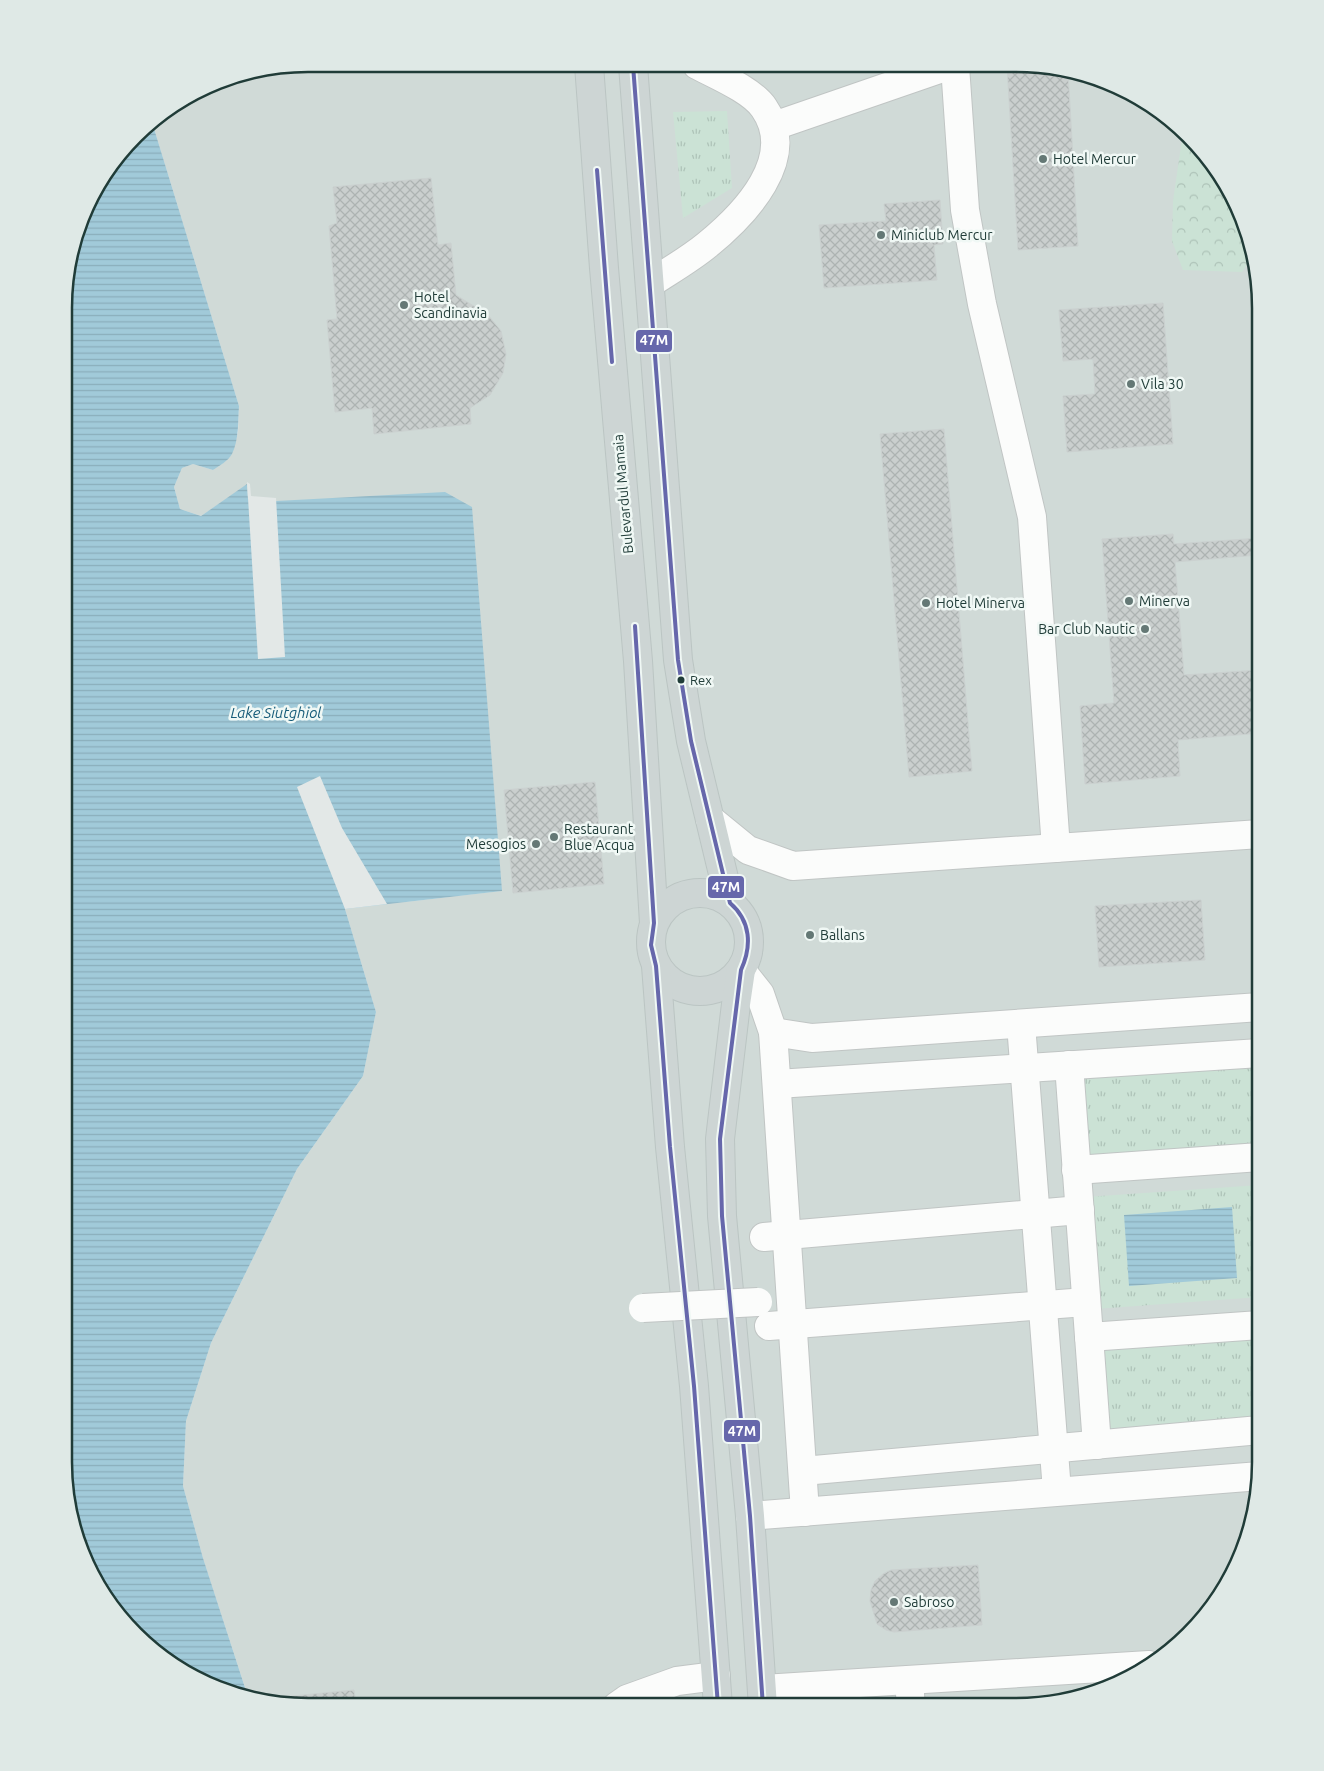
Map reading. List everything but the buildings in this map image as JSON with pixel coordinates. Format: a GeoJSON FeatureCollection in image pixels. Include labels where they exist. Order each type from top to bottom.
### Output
{"type":"FeatureCollection","features":[{"type":"Feature","properties":{"kind":"main road","name":"Bulevardul Mamaia"},"geometry":{"type":"LineString","coordinates":[[590,72],[604,268],[638,661],[654,923]]}},
{"type":"Feature","properties":{"kind":"main road"},"geometry":{"type":"LineString","coordinates":[[634,72],[678,660],[691,741],[730,903]]}},
{"type":"Feature","properties":{"kind":"main road"},"geometry":{"type":"LineString","coordinates":[[701,893],[714,895],[730,903],[737,909],[746,924],[749,942],[746,959],[735,978],[720,988],[699,992],[676,986],[667,980],[656,966],[652,957],[650,940],[654,923],[662,911],[675,900],[684,896],[701,893]]}},
{"type":"Feature","properties":{"kind":"main road"},"geometry":{"type":"LineString","coordinates":[[656,966],[670,1147],[694,1386],[717,1698]]}},
{"type":"Feature","properties":{"kind":"main road"},"geometry":{"type":"LineString","coordinates":[[741,970],[720,1139],[722,1216],[750,1516],[762,1698]]}},
{"type":"Feature","properties":{"kind":"street"},"geometry":{"type":"LineString","coordinates":[[650,283],[706,246],[740,215],[768,175],[776,149],[774,126],[763,106],[737,85],[711,72]]}},
{"type":"Feature","properties":{"kind":"street"},"geometry":{"type":"LineString","coordinates":[[774,126],[931,72]]}},
{"type":"Feature","properties":{"kind":"street"},"geometry":{"type":"LineString","coordinates":[[955,72],[965,210],[982,304],[1032,517],[1056,848]]}},
{"type":"Feature","properties":{"kind":"street"},"geometry":{"type":"LineString","coordinates":[[710,819],[748,850],[793,866],[1252,835]]}},
{"type":"Feature","properties":{"kind":"street"},"geometry":{"type":"LineString","coordinates":[[741,970],[760,994],[773,1032],[777,1084],[776,1236],[781,1325],[803,1471],[805,1512]]}},
{"type":"Feature","properties":{"kind":"street"},"geometry":{"type":"LineString","coordinates":[[773,1032],[812,1038],[1252,1008]]}},
{"type":"Feature","properties":{"kind":"street"},"geometry":{"type":"LineString","coordinates":[[1021,1024],[1057,1491]]}},
{"type":"Feature","properties":{"kind":"street"},"geometry":{"type":"LineString","coordinates":[[777,1084],[1252,1054]]}},
{"type":"Feature","properties":{"kind":"street"},"geometry":{"type":"LineString","coordinates":[[1069,1065],[1097,1445]]}},
{"type":"Feature","properties":{"kind":"street"},"geometry":{"type":"LineString","coordinates":[[1076,1170],[1252,1158]]}},
{"type":"Feature","properties":{"kind":"street"},"geometry":{"type":"LineString","coordinates":[[776,1236],[1080,1210]]}},
{"type":"Feature","properties":{"kind":"street"},"geometry":{"type":"LineString","coordinates":[[643,1308],[758,1302]]}},
{"type":"Feature","properties":{"kind":"street"},"geometry":{"type":"LineString","coordinates":[[781,1325],[1086,1302]]}},
{"type":"Feature","properties":{"kind":"street"},"geometry":{"type":"LineString","coordinates":[[1089,1337],[1252,1326]]}},
{"type":"Feature","properties":{"kind":"street"},"geometry":{"type":"LineString","coordinates":[[803,1471],[1252,1431]]}},
{"type":"Feature","properties":{"kind":"street"},"geometry":{"type":"LineString","coordinates":[[750,1516],[1251,1477]]}},
{"type":"Feature","properties":{"kind":"street"},"geometry":{"type":"LineString","coordinates":[[762,1698],[909,1680],[1134,1667]]}},
{"type":"Feature","properties":{"kind":"street"},"geometry":{"type":"LineString","coordinates":[[630,1698],[677,1680],[716,1676]]}},
{"type":"Feature","properties":{"kind":"street"},"geometry":{"type":"LineString","coordinates":[[909,1680],[910,1698]]}},
{"type":"Feature","properties":{"kind":"shaded area"},"geometry":{"type":"Polygon","coordinates":[[[308,72],[1031,73],[1062,77],[1091,85],[1134,104],[1171,131],[1193,153],[1212,177],[1234,218],[1239,233],[1247,262],[1252,308],[1252,1463],[1247,1509],[1243,1524],[1234,1553],[1220,1581],[1193,1618],[1171,1640],[1147,1659],[1106,1681],[1062,1694],[1031,1698],[293,1698],[246,1690],[203,1558],[183,1486],[186,1421],[211,1343],[297,1169],[363,1076],[376,1012],[345,909],[501,891],[276,501],[248,499],[247,485],[201,516],[180,509],[174,487],[182,468],[193,464],[213,470],[231,455],[238,433],[239,406],[154,130],[177,112],[218,90],[262,77],[308,72]]]}},
{"type":"Feature","properties":{"kind":"green space"},"geometry":{"type":"Polygon","coordinates":[[[727,111],[732,188],[683,218],[673,112],[727,111]]]}},
{"type":"Feature","properties":{"kind":"green space"},"geometry":{"type":"Polygon","coordinates":[[[1182,142],[1212,177],[1234,218],[1247,262],[1242,272],[1183,270],[1172,241],[1173,201],[1182,142]]]}},
{"type":"Feature","properties":{"kind":"green space"},"geometry":{"type":"Polygon","coordinates":[[[1252,1068],[1252,1152],[1081,1164],[1076,1079],[1252,1068]]]}},
{"type":"Feature","properties":{"kind":"green space"},"geometry":{"type":"Polygon","coordinates":[[[1252,1186],[1252,1298],[1095,1309],[1086,1197],[1252,1186]]]}},
{"type":"Feature","properties":{"kind":"green space"},"geometry":{"type":"Polygon","coordinates":[[[1252,1334],[1252,1418],[1102,1429],[1097,1344],[1252,1334]]]}},
{"type":"Feature","properties":{"kind":"water","name":"Lake Siutghiol"},"geometry":{"type":"Polygon","coordinates":[[[154,130],[239,406],[236,443],[228,459],[213,470],[193,464],[182,468],[174,487],[180,509],[201,516],[247,484],[248,499],[276,501],[445,492],[472,507],[502,891],[345,909],[376,1012],[363,1076],[297,1169],[211,1343],[186,1421],[183,1486],[203,1558],[246,1690],[218,1681],[177,1659],[153,1640],[121,1606],[104,1581],[90,1553],[77,1509],[72,1463],[72,308],[77,262],[90,218],[112,177],[131,153],[154,130]]]}},
{"type":"Feature","properties":{"kind":"water"},"geometry":{"type":"Polygon","coordinates":[[[1232,1207],[1237,1278],[1129,1286],[1124,1215],[1232,1207]]]}},
{"type":"Feature","properties":{"kind":"pier"},"geometry":{"type":"Polygon","coordinates":[[[247,482],[250,484],[251,496],[276,498],[285,657],[258,659],[247,482]]]}},
{"type":"Feature","properties":{"kind":"pier"},"geometry":{"type":"Polygon","coordinates":[[[320,776],[342,828],[387,904],[345,909],[297,787],[320,776]]]}},
{"type":"Feature","properties":{"kind":"transit line","name":"47M"},"geometry":{"type":"LineString","coordinates":[[634,72],[678,660],[691,741],[730,903],[742,918],[748,934],[747,952],[741,970],[720,1139],[722,1216],[750,1516],[762,1698]]}},
{"type":"Feature","properties":{"kind":"transit line","name":"47M"},"geometry":{"type":"LineString","coordinates":[[597,170],[612,362]]}},
{"type":"Feature","properties":{"kind":"transit line","name":"47M"},"geometry":{"type":"LineString","coordinates":[[635,626],[654,923],[651,945],[656,966],[670,1147],[694,1386],[717,1698]]}},
{"type":"Feature","properties":{"kind":"place","name":"Hotel Mercur"},"geometry":{"type":"Point","coordinates":[1043,159]}},
{"type":"Feature","properties":{"kind":"place","name":"Miniclub Mercur"},"geometry":{"type":"Point","coordinates":[881,235]}},
{"type":"Feature","properties":{"kind":"place","name":"Hotel Scandinavia"},"geometry":{"type":"Point","coordinates":[404,305]}},
{"type":"Feature","properties":{"kind":"place","name":"Vila 30"},"geometry":{"type":"Point","coordinates":[1131,384]}},
{"type":"Feature","properties":{"kind":"place","name":"Minerva"},"geometry":{"type":"Point","coordinates":[1129,601]}},
{"type":"Feature","properties":{"kind":"place","name":"Hotel Minerva"},"geometry":{"type":"Point","coordinates":[926,603]}},
{"type":"Feature","properties":{"kind":"place","name":"Bar Club Nautic"},"geometry":{"type":"Point","coordinates":[1145,629]}},
{"type":"Feature","properties":{"kind":"place","name":"Rex"},"geometry":{"type":"Point","coordinates":[681,680]}},
{"type":"Feature","properties":{"kind":"place","name":"Restaurant Blue Acqua"},"geometry":{"type":"Point","coordinates":[554,837]}},
{"type":"Feature","properties":{"kind":"place","name":"Mesogios"},"geometry":{"type":"Point","coordinates":[536,844]}},
{"type":"Feature","properties":{"kind":"place","name":"Ballans"},"geometry":{"type":"Point","coordinates":[810,935]}},
{"type":"Feature","properties":{"kind":"place","name":"Sabroso"},"geometry":{"type":"Point","coordinates":[894,1602]}}]}
